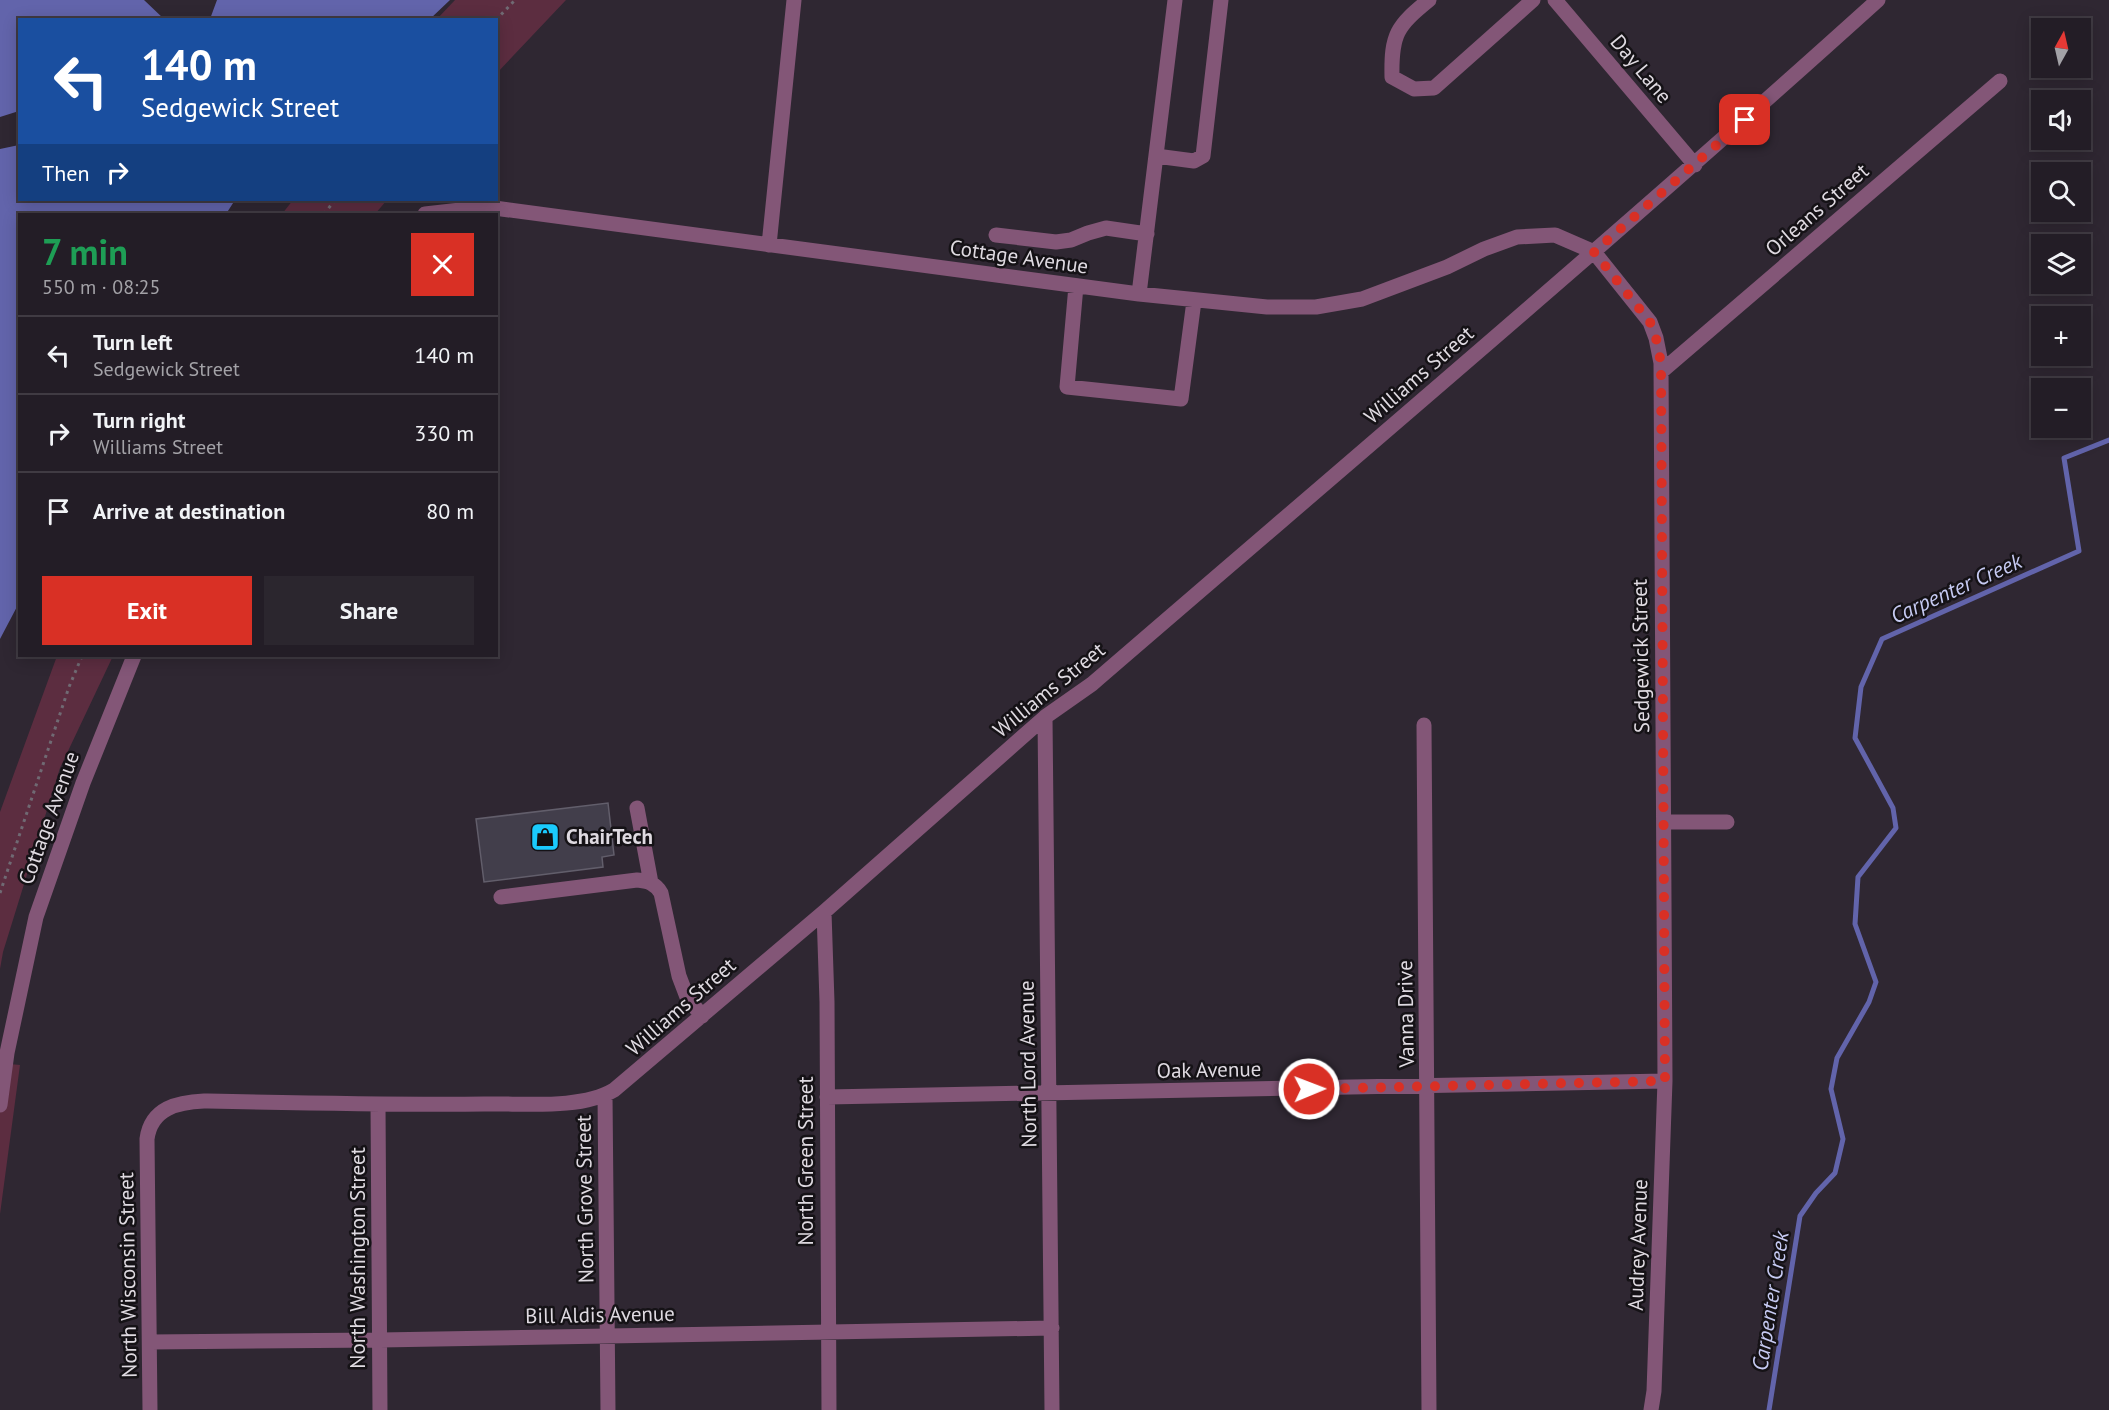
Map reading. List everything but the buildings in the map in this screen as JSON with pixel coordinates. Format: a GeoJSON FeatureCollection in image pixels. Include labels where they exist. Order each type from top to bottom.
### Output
{"type":"FeatureCollection","features":[{"type":"Feature","properties":{"kind":"street"},"geometry":{"type":"LineString","coordinates":[[769,245],[794,0]]}},
{"type":"Feature","properties":{"kind":"street"},"geometry":{"type":"LineString","coordinates":[[1139,294],[1175,0]]}},
{"type":"Feature","properties":{"kind":"street"},"geometry":{"type":"LineString","coordinates":[[1156,156],[1194,161],[1203,156],[1221,0]]}},
{"type":"Feature","properties":{"kind":"street"},"geometry":{"type":"LineString","coordinates":[[1430,0],[1406,19],[1396,34],[1392,54],[1392,76],[1414,89],[1434,88],[1533,0]]}},
{"type":"Feature","properties":{"kind":"street","name":"Day Lane"},"geometry":{"type":"LineString","coordinates":[[1555,0],[1695,165]]}},
{"type":"Feature","properties":{"kind":"street","name":"Williams Street"},"geometry":{"type":"LineString","coordinates":[[147,1139],[151,1126],[159,1114],[170,1106],[185,1102],[378,1105],[561,1103],[605,1095],[624,1083],[824,912],[1045,717],[1092,684],[1695,165],[1878,0]]}},
{"type":"Feature","properties":{"kind":"street","name":"Orleans Street"},"geometry":{"type":"LineString","coordinates":[[1662,371],[2000,81]]}},
{"type":"Feature","properties":{"kind":"street","name":"Cottage Avenue"},"geometry":{"type":"LineString","coordinates":[[434,213],[488,207],[1076,286],[1194,301],[1268,307],[1316,307],[1362,298],[1437,271],[1518,237],[1555,235],[1594,252]]}},
{"type":"Feature","properties":{"kind":"street"},"geometry":{"type":"LineString","coordinates":[[996,235],[1056,242],[1071,240],[1106,228],[1146,234]]}},
{"type":"Feature","properties":{"kind":"street","name":"Sedgewick Street"},"geometry":{"type":"LineString","coordinates":[[1594,252],[1650,322],[1656,338],[1662,371],[1660,455],[1665,1081]]}},
{"type":"Feature","properties":{"kind":"street"},"geometry":{"type":"LineString","coordinates":[[1076,286],[1067,387],[1180,399],[1194,301]]}},
{"type":"Feature","properties":{"kind":"street","name":"Cottage Avenue"},"geometry":{"type":"LineString","coordinates":[[0,1105],[7,1053],[36,917],[83,783],[134,657]]}},
{"type":"Feature","properties":{"kind":"street","name":"North Lord Avenue"},"geometry":{"type":"LineString","coordinates":[[1045,717],[1052,1410]]}},
{"type":"Feature","properties":{"kind":"street","name":"Vanna Drive"},"geometry":{"type":"LineString","coordinates":[[1424,725],[1429,1410]]}},
{"type":"Feature","properties":{"kind":"street"},"geometry":{"type":"LineString","coordinates":[[637,808],[651,883]]}},
{"type":"Feature","properties":{"kind":"street"},"geometry":{"type":"LineString","coordinates":[[1664,822],[1727,822]]}},
{"type":"Feature","properties":{"kind":"street"},"geometry":{"type":"LineString","coordinates":[[501,897],[637,880],[651,883],[661,892],[679,976],[687,997],[702,1017]]}},
{"type":"Feature","properties":{"kind":"street","name":"North Green Street"},"geometry":{"type":"LineString","coordinates":[[824,912],[829,1410]]}},
{"type":"Feature","properties":{"kind":"street","name":"Oak Avenue"},"geometry":{"type":"LineString","coordinates":[[827,1097],[1665,1081]]}},
{"type":"Feature","properties":{"kind":"street","name":"Audrey Avenue"},"geometry":{"type":"LineString","coordinates":[[1651,1410],[1654,1391],[1665,1081]]}},
{"type":"Feature","properties":{"kind":"street","name":"North Grove Street"},"geometry":{"type":"LineString","coordinates":[[605,1095],[608,1410]]}},
{"type":"Feature","properties":{"kind":"street","name":"North Washington Street"},"geometry":{"type":"LineString","coordinates":[[378,1105],[380,1410]]}},
{"type":"Feature","properties":{"kind":"street","name":"North Wisconsin Street"},"geometry":{"type":"LineString","coordinates":[[147,1139],[150,1410]]}},
{"type":"Feature","properties":{"kind":"street","name":"Bill Aldis Avenue"},"geometry":{"type":"LineString","coordinates":[[150,1342],[1052,1328]]}},
{"type":"Feature","properties":{"kind":"path"},"geometry":{"type":"LineString","coordinates":[[498,18],[515,0]]}},
{"type":"Feature","properties":{"kind":"path"},"geometry":{"type":"LineString","coordinates":[[325,213],[334,201]]}},
{"type":"Feature","properties":{"kind":"path"},"geometry":{"type":"LineString","coordinates":[[0,893],[69,687],[82,657]]}},
{"type":"Feature","properties":{"kind":"shaded area"},"geometry":{"type":"Polygon","coordinates":[[[455,0],[566,0],[498,72],[498,18],[438,18],[455,0]]]}},
{"type":"Feature","properties":{"kind":"shaded area"},"geometry":{"type":"Polygon","coordinates":[[[292,201],[386,201],[376,213],[283,213],[292,201]]]}},
{"type":"Feature","properties":{"kind":"shaded area"},"geometry":{"type":"Polygon","coordinates":[[[57,657],[113,657],[60,768],[3,952],[0,969],[0,812],[57,657]]]}},
{"type":"Feature","properties":{"kind":"shaded area"},"geometry":{"type":"Polygon","coordinates":[[[0,1063],[20,1065],[0,1214],[0,1063]]]}},
{"type":"Feature","properties":{"kind":"water"},"geometry":{"type":"Polygon","coordinates":[[[0,0],[144,0],[163,18],[135,16],[18,18],[18,111],[0,117],[0,0]]]}},
{"type":"Feature","properties":{"kind":"water"},"geometry":{"type":"Polygon","coordinates":[[[217,0],[450,0],[431,18],[210,18],[217,0]]]}},
{"type":"Feature","properties":{"kind":"water"},"geometry":{"type":"Polygon","coordinates":[[[18,145],[18,201],[234,201],[227,213],[18,213],[18,605],[0,639],[0,149],[18,145]]]}},
{"type":"Feature","properties":{"kind":"waterway","name":"Carpenter Creek"},"geometry":{"type":"LineString","coordinates":[[1769,1410],[1800,1216],[1816,1193],[1835,1173],[1843,1139],[1831,1089],[1837,1058],[1869,1002],[1876,982],[1855,924],[1858,877],[1896,828],[1893,808],[1855,738],[1861,687],[1882,639],[2079,551],[2064,458],[2109,440]]}},
{"type":"Feature","properties":{"kind":"place","name":"ChairTech"},"geometry":{"type":"Point","coordinates":[545,837]}},
{"type":"Feature","properties":{"kind":"route"},"geometry":{"type":"LineString","coordinates":[[1309,1089],[1665,1081],[1661,363],[1656,338],[1647,317],[1594,252],[1745,120]]}}]}
